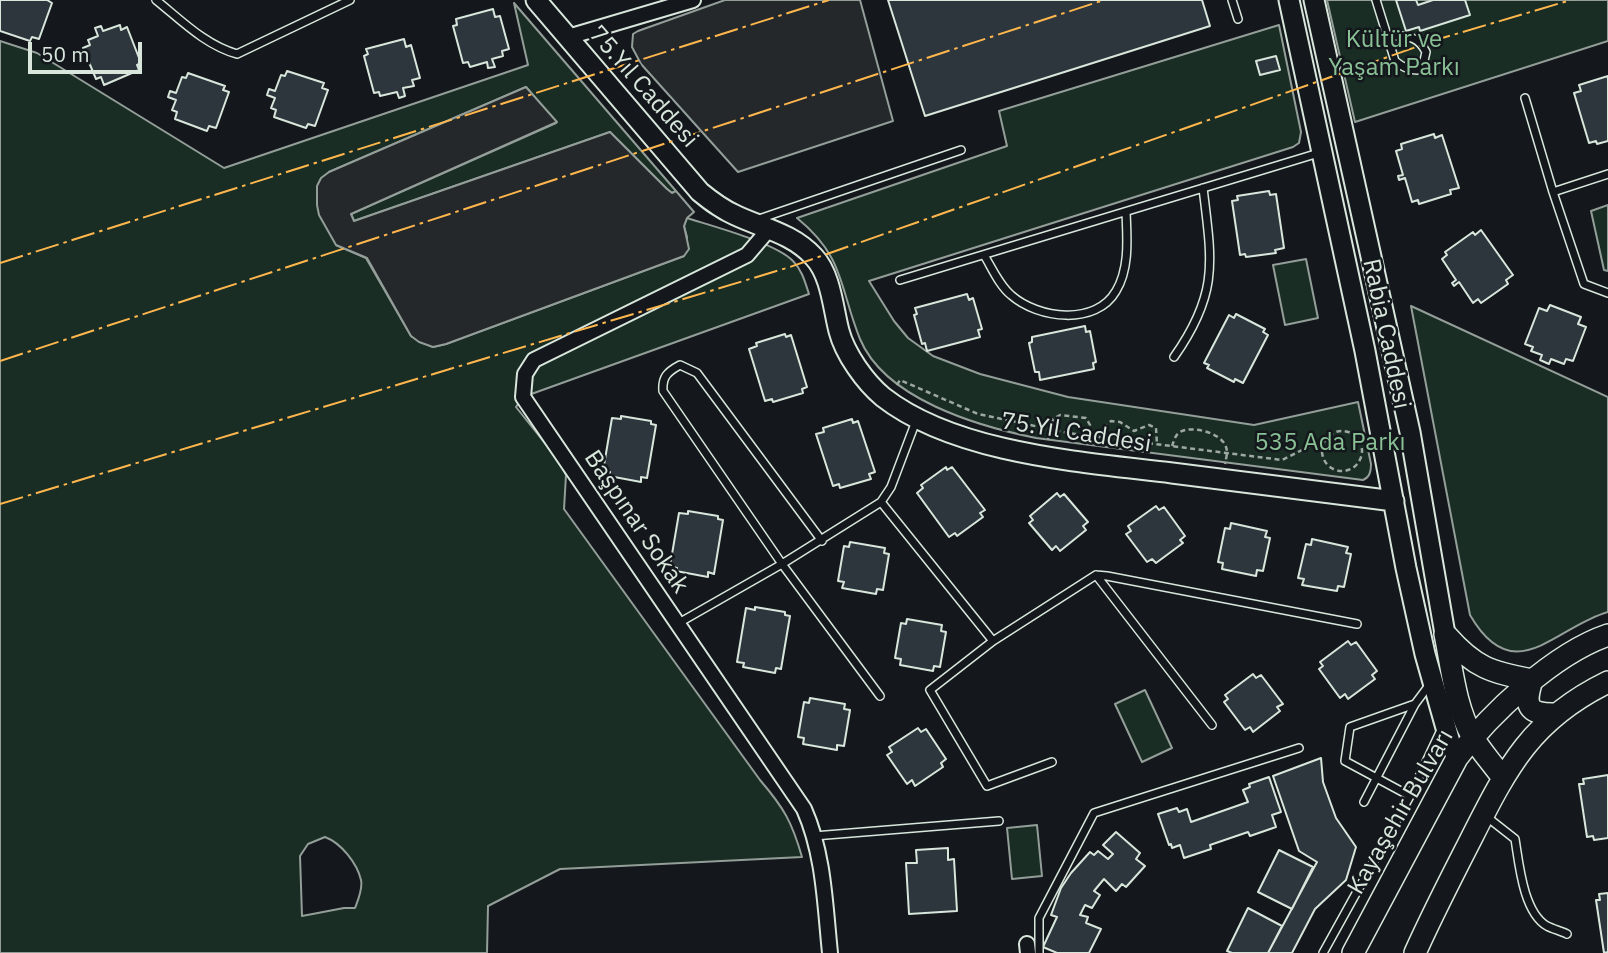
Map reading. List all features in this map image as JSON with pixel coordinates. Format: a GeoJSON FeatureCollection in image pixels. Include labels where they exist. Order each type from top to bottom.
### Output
{"type":"FeatureCollection","features":[{"type":"Feature","properties":{"kind":"main road"},"geometry":{"type":"LineString","coordinates":[[1445,634],[1464,656],[1486,669],[1532,680],[1526,697],[1528,703],[1533,710],[1542,714],[1556,714]]}},
{"type":"Feature","properties":{"kind":"main road"},"geometry":{"type":"LineString","coordinates":[[1445,634],[1456,692],[1472,737],[1502,776]]}},
{"type":"Feature","properties":{"kind":"main road","name":"Kayaşehir Bulvarı"},"geometry":{"type":"LineString","coordinates":[[1353,953],[1457,758],[1472,737],[1532,680],[1593,640],[1608,635]]}},
{"type":"Feature","properties":{"kind":"main road"},"geometry":{"type":"LineString","coordinates":[[1415,953],[1502,776],[1525,745],[1556,714],[1608,682]]}},
{"type":"Feature","properties":{"kind":"main road"},"geometry":{"type":"LineString","coordinates":[[1457,758],[1502,776]]}},
{"type":"Feature","properties":{"kind":"street","name":"75.Yıl Caddesi"},"geometry":{"type":"LineString","coordinates":[[536,0],[715,205],[790,238],[819,263],[840,335],[850,356],[870,384],[888,400],[917,417],[989,444],[1045,457],[1394,502]]}},
{"type":"Feature","properties":{"kind":"street"},"geometry":{"type":"LineString","coordinates":[[568,37],[693,0]]}},
{"type":"Feature","properties":{"kind":"street","name":"Rabia Caddesi"},"geometry":{"type":"LineString","coordinates":[[1289,0],[1365,351],[1409,580],[1433,680],[1457,758]]}},
{"type":"Feature","properties":{"kind":"street","name":"Rabia Caddesi"},"geometry":{"type":"LineString","coordinates":[[1314,0],[1410,432],[1445,634]]}},
{"type":"Feature","properties":{"kind":"street","name":"Başpınar Sokak"},"geometry":{"type":"LineString","coordinates":[[761,225],[747,255],[534,360],[525,374],[523,397],[804,809],[819,859],[830,953]]}},
{"type":"Feature","properties":{"kind":"lane"},"geometry":{"type":"LineString","coordinates":[[156,0],[211,43],[237,54],[350,0]]}},
{"type":"Feature","properties":{"kind":"lane"},"geometry":{"type":"LineString","coordinates":[[1232,0],[1238,19]]}},
{"type":"Feature","properties":{"kind":"lane"},"geometry":{"type":"LineString","coordinates":[[1376,0],[1395,61],[1401,67],[1417,70],[1423,65],[1426,52],[1421,42],[1412,37],[1387,35]]}},
{"type":"Feature","properties":{"kind":"lane"},"geometry":{"type":"LineString","coordinates":[[1525,98],[1584,284],[1608,293]]}},
{"type":"Feature","properties":{"kind":"lane"},"geometry":{"type":"LineString","coordinates":[[761,225],[961,150]]}},
{"type":"Feature","properties":{"kind":"lane"},"geometry":{"type":"LineString","coordinates":[[900,280],[1322,152]]}},
{"type":"Feature","properties":{"kind":"lane"},"geometry":{"type":"LineString","coordinates":[[1553,192],[1608,174]]}},
{"type":"Feature","properties":{"kind":"lane"},"geometry":{"type":"LineString","coordinates":[[1174,357],[1197,323],[1208,292],[1210,261],[1203,188]]}},
{"type":"Feature","properties":{"kind":"lane"},"geometry":{"type":"LineString","coordinates":[[984,255],[1011,295],[1029,307],[1048,313],[1070,315],[1092,312],[1108,303],[1120,283],[1126,259],[1126,212]]}},
{"type":"Feature","properties":{"kind":"lane"},"geometry":{"type":"LineString","coordinates":[[822,541],[697,373],[680,365],[668,371],[662,381],[663,391],[782,564],[880,696]]}},
{"type":"Feature","properties":{"kind":"lane"},"geometry":{"type":"LineString","coordinates":[[677,624],[822,541],[881,502],[891,487],[917,417]]}},
{"type":"Feature","properties":{"kind":"lane"},"geometry":{"type":"LineString","coordinates":[[881,502],[993,641]]}},
{"type":"Feature","properties":{"kind":"lane"},"geometry":{"type":"LineString","coordinates":[[1096,575],[1212,725]]}},
{"type":"Feature","properties":{"kind":"lane"},"geometry":{"type":"LineString","coordinates":[[1052,762],[987,786],[930,690],[993,641],[1096,575],[1357,624]]}},
{"type":"Feature","properties":{"kind":"lane"},"geometry":{"type":"LineString","coordinates":[[1364,803],[1415,704],[1433,680]]}},
{"type":"Feature","properties":{"kind":"lane"},"geometry":{"type":"LineString","coordinates":[[1410,796],[1345,761],[1350,727],[1415,704]]}},
{"type":"Feature","properties":{"kind":"lane"},"geometry":{"type":"LineString","coordinates":[[1324,953],[1410,796],[1445,723]]}},
{"type":"Feature","properties":{"kind":"lane"},"geometry":{"type":"LineString","coordinates":[[1039,953],[1038,918],[1094,813],[1299,748]]}},
{"type":"Feature","properties":{"kind":"lane"},"geometry":{"type":"LineString","coordinates":[[1483,815],[1515,839],[1525,892],[1536,916],[1545,925],[1567,933]]}},
{"type":"Feature","properties":{"kind":"lane"},"geometry":{"type":"LineString","coordinates":[[814,836],[999,821]]}},
{"type":"Feature","properties":{"kind":"path"},"geometry":{"type":"LineString","coordinates":[[888,400],[900,380],[978,414],[1049,430],[1282,460],[1334,433],[1347,431],[1359,439],[1363,452],[1358,464],[1346,471],[1337,471],[1328,466],[1322,454],[1323,444],[1328,437]]}},
{"type":"Feature","properties":{"kind":"path"},"geometry":{"type":"LineString","coordinates":[[1045,457],[1049,430],[1056,416],[1082,416],[1089,421],[1089,436]]}},
{"type":"Feature","properties":{"kind":"path"},"geometry":{"type":"LineString","coordinates":[[1103,438],[1106,426],[1111,421],[1119,422],[1134,431],[1149,425],[1156,428],[1157,445]]}},
{"type":"Feature","properties":{"kind":"path"},"geometry":{"type":"LineString","coordinates":[[1172,446],[1181,431],[1209,433],[1222,440],[1227,453],[1222,480]]}},
{"type":"Feature","properties":{"kind":"green space","name":"Kültür ve Yaşam Parkı"},"geometry":{"type":"Polygon","coordinates":[[[1327,0],[1608,0],[1608,41],[1355,122],[1327,0]]]}},
{"type":"Feature","properties":{"kind":"green space"},"geometry":{"type":"Polygon","coordinates":[[[514,3],[676,191],[672,193],[667,189],[610,132],[354,221],[351,214],[556,123],[526,87],[329,172],[336,245],[366,258],[411,336],[433,347],[684,256],[687,237],[684,226],[687,218],[759,242],[785,254],[793,261],[803,276],[809,294],[523,397],[516,407],[560,462],[566,475],[564,509],[781,807],[795,834],[802,857],[560,869],[488,906],[487,953],[0,953],[0,41],[37,53],[224,168],[528,65],[514,3]],[[325,837],[308,844],[300,856],[302,916],[355,908],[357,902],[361,880],[356,867],[348,854],[325,837]]]}},
{"type":"Feature","properties":{"kind":"green space","name":"535 Ada Parkı"},"geometry":{"type":"Polygon","coordinates":[[[1279,25],[1301,132],[1299,143],[1293,147],[869,281],[908,338],[933,356],[980,374],[1068,397],[1254,425],[1358,402],[1371,464],[1367,477],[1363,480],[1013,433],[961,417],[911,394],[872,360],[860,339],[832,260],[813,232],[797,218],[1007,146],[999,111],[1279,25]]]}},
{"type":"Feature","properties":{"kind":"green space"},"geometry":{"type":"Polygon","coordinates":[[[1608,205],[1608,271],[1604,270],[1591,211],[1608,205]]]}},
{"type":"Feature","properties":{"kind":"green space"},"geometry":{"type":"Polygon","coordinates":[[[1306,259],[1318,318],[1285,325],[1273,265],[1306,259]]]}},
{"type":"Feature","properties":{"kind":"green space"},"geometry":{"type":"Polygon","coordinates":[[[1411,306],[1608,397],[1608,612],[1536,648],[1519,651],[1503,649],[1486,637],[1470,615],[1411,306]]]}},
{"type":"Feature","properties":{"kind":"green space"},"geometry":{"type":"Polygon","coordinates":[[[1145,690],[1172,748],[1142,762],[1115,704],[1145,690]]]}},
{"type":"Feature","properties":{"kind":"green space"},"geometry":{"type":"Polygon","coordinates":[[[1037,825],[1042,876],[1012,879],[1007,828],[1037,825]]]}},
{"type":"Feature","properties":{"kind":"shaded area"},"geometry":{"type":"Polygon","coordinates":[[[725,0],[860,0],[893,121],[738,172],[641,64],[632,47],[633,34],[638,31],[725,0]]]}},
{"type":"Feature","properties":{"kind":"shaded area"},"geometry":{"type":"Polygon","coordinates":[[[526,87],[557,122],[351,214],[354,221],[610,132],[667,189],[672,193],[676,191],[694,212],[687,218],[684,226],[689,249],[684,256],[446,344],[433,347],[419,342],[411,336],[367,258],[336,245],[319,215],[317,186],[321,178],[329,172],[526,87]]]}},
{"type":"Feature","properties":{"kind":"building"},"geometry":{"type":"Polygon","coordinates":[[[0,0],[47,0],[52,3],[39,39],[32,37],[30,41],[0,31],[0,0]]]}},
{"type":"Feature","properties":{"kind":"building"},"geometry":{"type":"Polygon","coordinates":[[[888,0],[1202,0],[1210,26],[925,116],[888,0]]]}},
{"type":"Feature","properties":{"kind":"building"},"geometry":{"type":"Polygon","coordinates":[[[1396,0],[1416,0],[1418,5],[1433,0],[1465,0],[1470,15],[1420,31],[1419,27],[1406,31],[1396,0]]]}},
{"type":"Feature","properties":{"kind":"building"},"geometry":{"type":"Polygon","coordinates":[[[493,9],[495,17],[500,16],[509,49],[502,51],[503,56],[492,59],[495,67],[488,68],[487,62],[470,67],[468,62],[463,63],[453,26],[457,25],[456,19],[493,9]]]}},
{"type":"Feature","properties":{"kind":"building"},"geometry":{"type":"Polygon","coordinates":[[[120,25],[121,30],[127,27],[141,63],[137,65],[139,70],[104,85],[101,77],[96,79],[83,48],[90,45],[88,40],[98,36],[95,28],[101,26],[103,31],[120,25]]]}},
{"type":"Feature","properties":{"kind":"building"},"geometry":{"type":"Polygon","coordinates":[[[404,39],[406,47],[411,45],[420,78],[412,80],[414,86],[403,88],[405,96],[399,98],[397,92],[380,96],[379,92],[374,93],[364,56],[368,54],[366,49],[404,39]]]}},
{"type":"Feature","properties":{"kind":"building"},"geometry":{"type":"Polygon","coordinates":[[[1276,56],[1280,70],[1260,75],[1256,61],[1276,56]]]}},
{"type":"Feature","properties":{"kind":"building"},"geometry":{"type":"Polygon","coordinates":[[[287,71],[324,83],[322,88],[328,90],[315,126],[308,124],[306,128],[274,117],[276,110],[271,108],[275,98],[267,95],[269,89],[275,91],[281,75],[285,76],[287,71]]]}},
{"type":"Feature","properties":{"kind":"building"},"geometry":{"type":"Polygon","coordinates":[[[188,73],[225,86],[223,90],[229,92],[216,128],[209,126],[207,131],[175,119],[177,112],[172,110],[176,100],[168,97],[170,91],[176,93],[182,77],[186,78],[188,73]]]}},
{"type":"Feature","properties":{"kind":"building"},"geometry":{"type":"Polygon","coordinates":[[[1608,76],[1608,141],[1589,143],[1574,93],[1581,91],[1579,85],[1608,76]]]}},
{"type":"Feature","properties":{"kind":"building"},"geometry":{"type":"Polygon","coordinates":[[[1434,134],[1435,138],[1442,135],[1459,188],[1450,190],[1451,194],[1419,204],[1418,200],[1412,202],[1405,178],[1399,180],[1398,176],[1403,175],[1396,151],[1402,149],[1401,144],[1434,134]]]}},
{"type":"Feature","properties":{"kind":"building"},"geometry":{"type":"Polygon","coordinates":[[[1269,191],[1270,195],[1276,194],[1284,248],[1275,250],[1276,253],[1246,257],[1245,254],[1240,255],[1232,201],[1238,200],[1237,196],[1269,191]]]}},
{"type":"Feature","properties":{"kind":"building"},"geometry":{"type":"Polygon","coordinates":[[[1481,230],[1513,275],[1506,280],[1508,284],[1481,303],[1478,299],[1473,303],[1459,282],[1454,286],[1452,283],[1456,280],[1442,259],[1447,255],[1445,252],[1473,232],[1475,235],[1481,230]]]}},
{"type":"Feature","properties":{"kind":"building"},"geometry":{"type":"Polygon","coordinates":[[[967,294],[969,300],[973,298],[982,329],[978,330],[980,337],[927,351],[925,343],[922,344],[914,315],[917,314],[915,308],[967,294]]]}},
{"type":"Feature","properties":{"kind":"building"},"geometry":{"type":"Polygon","coordinates":[[[1550,305],[1581,317],[1578,324],[1586,327],[1573,361],[1566,359],[1564,364],[1551,359],[1549,364],[1540,360],[1542,355],[1531,351],[1533,347],[1525,344],[1539,308],[1547,311],[1550,305]]]}},
{"type":"Feature","properties":{"kind":"building"},"geometry":{"type":"Polygon","coordinates":[[[1236,314],[1265,329],[1263,332],[1268,335],[1243,383],[1235,379],[1234,382],[1207,368],[1209,365],[1204,363],[1229,315],[1234,318],[1236,314]]]}},
{"type":"Feature","properties":{"kind":"building"},"geometry":{"type":"Polygon","coordinates":[[[1085,326],[1086,332],[1090,331],[1096,362],[1093,363],[1094,369],[1040,380],[1039,372],[1035,372],[1029,343],[1032,342],[1032,337],[1085,326]]]}},
{"type":"Feature","properties":{"kind":"building"},"geometry":{"type":"Polygon","coordinates":[[[785,334],[786,337],[791,335],[807,387],[802,389],[803,393],[773,402],[772,399],[765,401],[749,349],[757,346],[756,343],[785,334]]]}},
{"type":"Feature","properties":{"kind":"building"},"geometry":{"type":"Polygon","coordinates":[[[621,416],[651,421],[651,424],[656,425],[647,478],[641,477],[641,482],[609,476],[610,472],[603,471],[612,418],[621,419],[621,416]]]}},
{"type":"Feature","properties":{"kind":"building"},"geometry":{"type":"Polygon","coordinates":[[[852,419],[853,423],[858,421],[875,472],[869,474],[871,479],[840,488],[839,484],[833,486],[816,434],[824,432],[823,428],[852,419]]]}},
{"type":"Feature","properties":{"kind":"building"},"geometry":{"type":"Polygon","coordinates":[[[946,467],[947,470],[952,467],[985,510],[980,513],[983,517],[957,536],[955,533],[949,537],[917,493],[923,488],[921,485],[946,467]]]}},
{"type":"Feature","properties":{"kind":"building"},"geometry":{"type":"Polygon","coordinates":[[[1057,493],[1060,497],[1064,494],[1088,522],[1083,526],[1086,530],[1060,551],[1056,546],[1052,550],[1029,523],[1033,520],[1030,516],[1057,493]]]}},
{"type":"Feature","properties":{"kind":"building"},"geometry":{"type":"Polygon","coordinates":[[[1156,506],[1159,510],[1164,507],[1185,536],[1180,540],[1183,543],[1156,563],[1152,559],[1147,562],[1126,534],[1131,531],[1128,526],[1156,506]]]}},
{"type":"Feature","properties":{"kind":"building"},"geometry":{"type":"Polygon","coordinates":[[[688,511],[718,516],[718,519],[723,520],[714,574],[708,572],[708,577],[676,571],[677,568],[670,566],[679,513],[688,514],[688,511]]]}},
{"type":"Feature","properties":{"kind":"building"},"geometry":{"type":"Polygon","coordinates":[[[1231,523],[1267,531],[1265,537],[1270,538],[1263,571],[1257,570],[1256,576],[1222,569],[1223,563],[1218,562],[1225,528],[1230,529],[1231,523]]]}},
{"type":"Feature","properties":{"kind":"building"},"geometry":{"type":"Polygon","coordinates":[[[1312,539],[1348,547],[1346,553],[1351,554],[1344,587],[1338,586],[1337,591],[1302,585],[1304,579],[1298,578],[1306,544],[1311,545],[1312,539]]]}},
{"type":"Feature","properties":{"kind":"building"},"geometry":{"type":"Polygon","coordinates":[[[850,542],[885,548],[884,553],[889,554],[883,590],[877,589],[876,594],[842,588],[844,582],[838,581],[844,546],[849,547],[850,542]]]}},
{"type":"Feature","properties":{"kind":"building"},"geometry":{"type":"Polygon","coordinates":[[[755,607],[785,612],[785,615],[790,616],[781,669],[776,668],[775,673],[743,667],[744,663],[737,662],[746,608],[755,610],[755,607]]]}},
{"type":"Feature","properties":{"kind":"building"},"geometry":{"type":"Polygon","coordinates":[[[907,619],[942,625],[941,631],[946,632],[940,667],[934,666],[933,671],[900,665],[901,659],[895,658],[901,623],[906,624],[907,619]]]}},
{"type":"Feature","properties":{"kind":"building"},"geometry":{"type":"Polygon","coordinates":[[[1348,641],[1351,645],[1356,642],[1377,671],[1372,675],[1375,679],[1348,699],[1345,694],[1340,698],[1319,669],[1323,666],[1320,662],[1348,641]]]}},
{"type":"Feature","properties":{"kind":"building"},"geometry":{"type":"Polygon","coordinates":[[[1253,674],[1256,678],[1261,675],[1283,704],[1277,707],[1280,711],[1253,732],[1250,727],[1245,730],[1224,702],[1228,699],[1225,695],[1253,674]]]}},
{"type":"Feature","properties":{"kind":"building"},"geometry":{"type":"Polygon","coordinates":[[[810,698],[845,704],[844,709],[850,710],[844,746],[837,745],[837,750],[803,744],[804,738],[798,737],[804,702],[809,703],[810,698]]]}},
{"type":"Feature","properties":{"kind":"building"},"geometry":{"type":"Polygon","coordinates":[[[918,728],[921,732],[926,729],[946,759],[941,763],[943,767],[915,786],[912,780],[907,784],[887,755],[892,752],[889,747],[918,728]]]}},
{"type":"Feature","properties":{"kind":"building"},"geometry":{"type":"Polygon","coordinates":[[[1321,758],[1323,782],[1336,818],[1356,847],[1346,880],[1315,909],[1292,953],[1268,953],[1317,862],[1299,851],[1273,776],[1321,758]]]}},
{"type":"Feature","properties":{"kind":"building"},"geometry":{"type":"Polygon","coordinates":[[[1608,775],[1608,838],[1594,840],[1593,836],[1587,837],[1579,784],[1584,784],[1583,779],[1608,775]]]}},
{"type":"Feature","properties":{"kind":"building"},"geometry":{"type":"Polygon","coordinates":[[[1269,777],[1281,812],[1272,815],[1276,827],[1250,836],[1248,832],[1210,845],[1211,849],[1184,858],[1180,845],[1172,848],[1171,844],[1169,845],[1158,814],[1177,808],[1179,812],[1187,809],[1191,822],[1248,802],[1243,790],[1250,787],[1249,784],[1269,777]]]}},
{"type":"Feature","properties":{"kind":"building"},"geometry":{"type":"Polygon","coordinates":[[[1116,832],[1140,853],[1136,859],[1145,866],[1126,887],[1122,884],[1116,891],[1104,879],[1094,891],[1100,895],[1092,908],[1085,905],[1080,915],[1088,917],[1086,923],[1101,929],[1089,953],[1057,953],[1043,947],[1057,917],[1051,915],[1061,888],[1090,852],[1094,855],[1098,851],[1108,859],[1113,854],[1103,845],[1116,832]]]}},
{"type":"Feature","properties":{"kind":"building"},"geometry":{"type":"Polygon","coordinates":[[[948,848],[948,860],[954,859],[957,911],[909,914],[906,863],[917,863],[916,850],[948,848]]]}},
{"type":"Feature","properties":{"kind":"building"},"geometry":{"type":"Polygon","coordinates":[[[1279,850],[1313,867],[1292,909],[1258,892],[1279,850]]]}},
{"type":"Feature","properties":{"kind":"building"},"geometry":{"type":"Polygon","coordinates":[[[1608,893],[1608,952],[1604,953],[1596,900],[1600,900],[1599,894],[1608,893]]]}},
{"type":"Feature","properties":{"kind":"building"},"geometry":{"type":"Polygon","coordinates":[[[1248,908],[1282,926],[1268,953],[1227,951],[1248,908]]]}},
{"type":"Feature","properties":{"kind":"power"},"geometry":{"type":"LineString","coordinates":[[0,263],[829,0]]}},
{"type":"Feature","properties":{"kind":"power"},"geometry":{"type":"LineString","coordinates":[[0,361],[1104,0]]}},
{"type":"Feature","properties":{"kind":"power"},"geometry":{"type":"LineString","coordinates":[[0,504],[790,267],[1439,39],[1571,0]]}}]}
